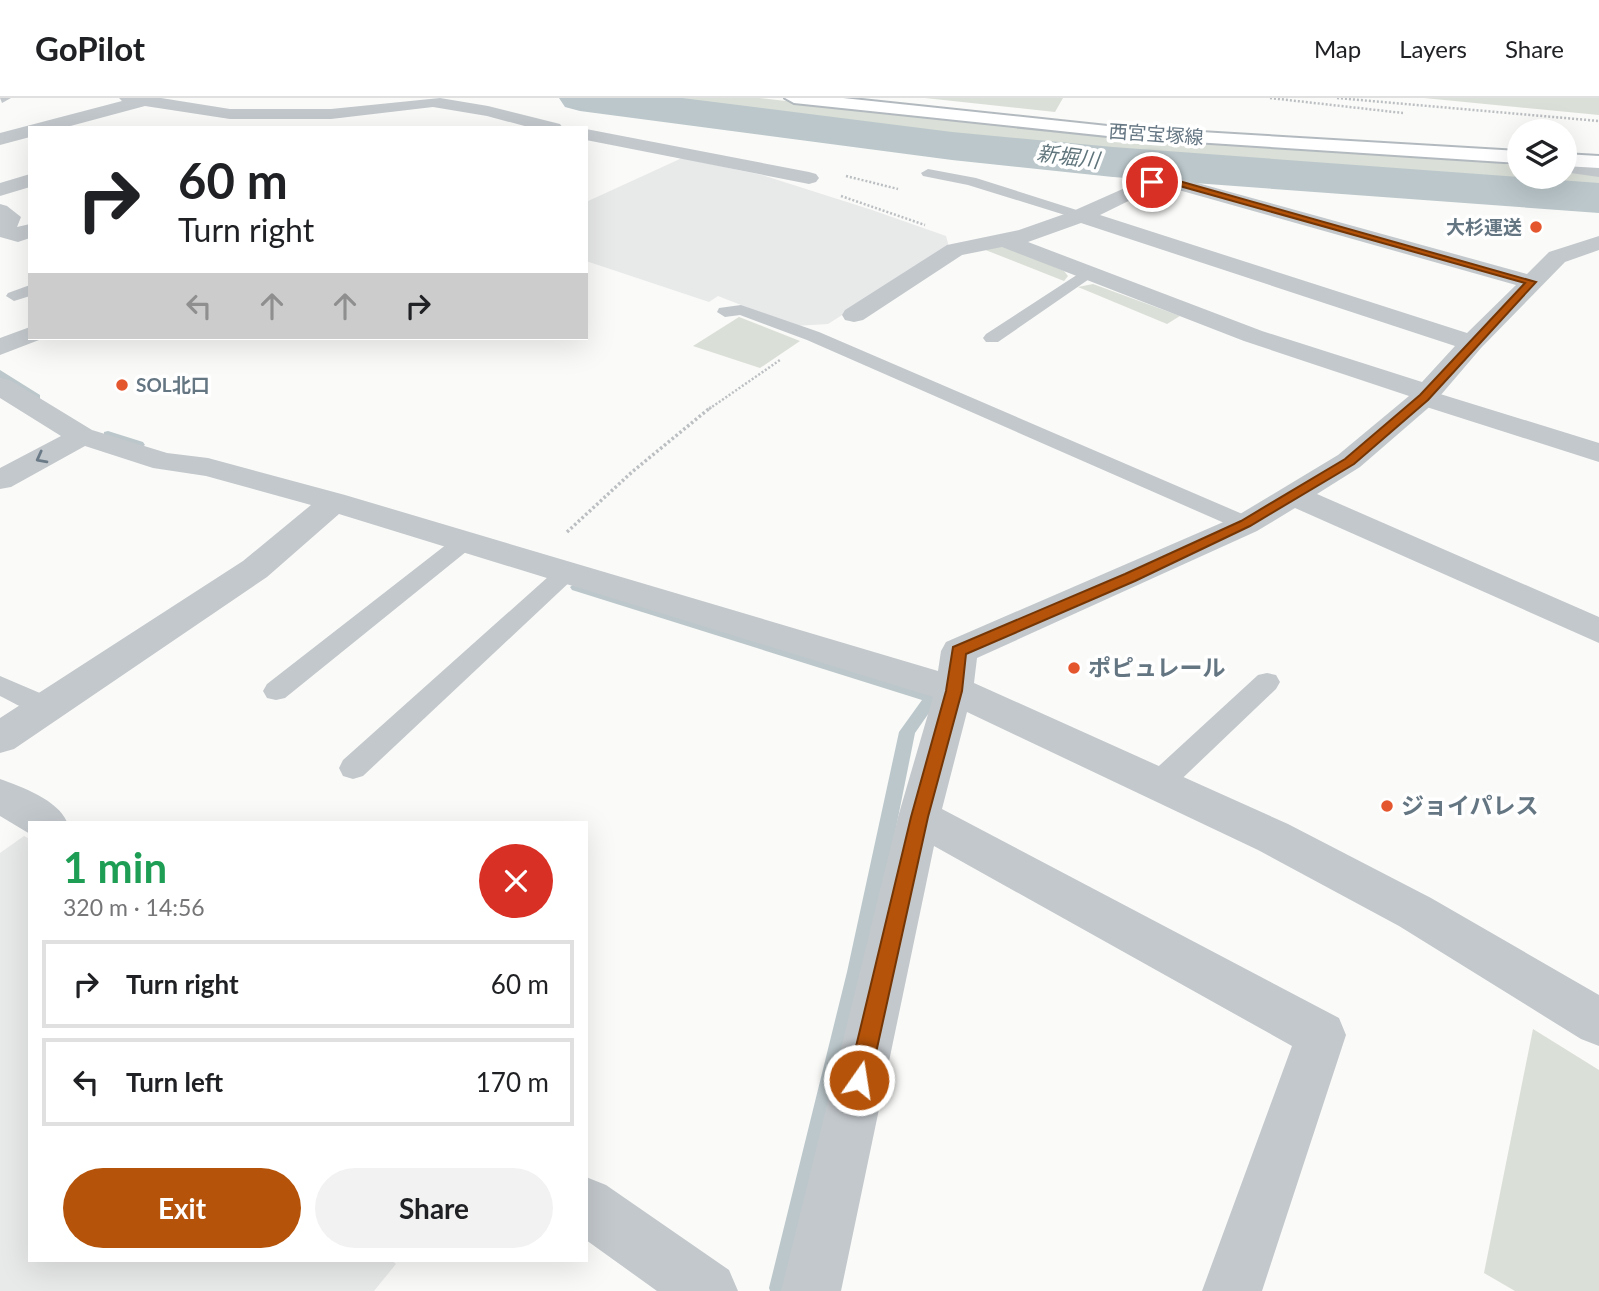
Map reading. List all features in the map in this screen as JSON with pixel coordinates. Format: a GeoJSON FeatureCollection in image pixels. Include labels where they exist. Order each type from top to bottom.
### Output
{"type":"FeatureCollection","features":[{"type":"Feature","properties":{"kind":"main road","name":"西宮宝塚線"},"geometry":{"type":"LineString","coordinates":[[794,98],[1116,132],[1507,156]]}},
{"type":"Feature","properties":{"kind":"main road"},"geometry":{"type":"LineString","coordinates":[[1577,161],[1599,162]]}},
{"type":"Feature","properties":{"kind":"street"},"geometry":{"type":"LineString","coordinates":[[47,126],[135,99],[230,114],[331,114],[440,100],[488,111],[528,126]]}},
{"type":"Feature","properties":{"kind":"street"},"geometry":{"type":"LineString","coordinates":[[324,126],[368,110]]}},
{"type":"Feature","properties":{"kind":"street"},"geometry":{"type":"LineString","coordinates":[[456,124],[488,111]]}},
{"type":"Feature","properties":{"kind":"street"},"geometry":{"type":"LineString","coordinates":[[194,126],[230,114]]}},
{"type":"Feature","properties":{"kind":"street"},"geometry":{"type":"LineString","coordinates":[[0,139],[28,132]]}},
{"type":"Feature","properties":{"kind":"street"},"geometry":{"type":"LineString","coordinates":[[588,134],[809,178]]}},
{"type":"Feature","properties":{"kind":"street"},"geometry":{"type":"LineString","coordinates":[[598,159],[632,143]]}},
{"type":"Feature","properties":{"kind":"street"},"geometry":{"type":"LineString","coordinates":[[1577,168],[1599,171]]}},
{"type":"Feature","properties":{"kind":"street"},"geometry":{"type":"LineString","coordinates":[[0,190],[28,181]]}},
{"type":"Feature","properties":{"kind":"street"},"geometry":{"type":"LineString","coordinates":[[854,315],[955,250],[1024,236],[1081,216],[1152,182],[1176,183],[1531,282]]}},
{"type":"Feature","properties":{"kind":"street"},"geometry":{"type":"LineString","coordinates":[[0,210],[10,217],[5,232],[18,234],[28,231]]}},
{"type":"Feature","properties":{"kind":"street"},"geometry":{"type":"LineString","coordinates":[[1081,216],[1472,343]]}},
{"type":"Feature","properties":{"kind":"street"},"geometry":{"type":"LineString","coordinates":[[991,242],[1089,272],[1253,336],[1599,453]]}},
{"type":"Feature","properties":{"kind":"street"},"geometry":{"type":"LineString","coordinates":[[811,1291],[919,817],[954,691],[959,651],[1130,578],[1245,524],[1349,461],[1426,395],[1472,343],[1556,257],[1599,243]]}},
{"type":"Feature","properties":{"kind":"street"},"geometry":{"type":"LineString","coordinates":[[0,348],[28,336]]}},
{"type":"Feature","properties":{"kind":"street"},"geometry":{"type":"LineString","coordinates":[[0,386],[82,436],[164,462],[208,467],[334,502],[954,691],[1273,837],[1415,912],[1599,1022]]}},
{"type":"Feature","properties":{"kind":"street"},"geometry":{"type":"LineString","coordinates":[[0,481],[82,436]]}},
{"type":"Feature","properties":{"kind":"street"},"geometry":{"type":"LineString","coordinates":[[1293,495],[1599,631]]}},
{"type":"Feature","properties":{"kind":"street"},"geometry":{"type":"LineString","coordinates":[[0,738],[255,569],[334,502]]}},
{"type":"Feature","properties":{"kind":"street"},"geometry":{"type":"LineString","coordinates":[[0,796],[44,821]]}},
{"type":"Feature","properties":{"kind":"street"},"geometry":{"type":"LineString","coordinates":[[919,817],[1321,1035],[1232,1291]]}},
{"type":"Feature","properties":{"kind":"street"},"geometry":{"type":"LineString","coordinates":[[588,1206],[708,1291]]}},
{"type":"Feature","properties":{"kind":"lane"},"geometry":{"type":"LineString","coordinates":[[928,173],[971,181],[1081,216]]}},
{"type":"Feature","properties":{"kind":"lane"},"geometry":{"type":"LineString","coordinates":[[992,338],[1089,272]]}},
{"type":"Feature","properties":{"kind":"lane"},"geometry":{"type":"LineString","coordinates":[[725,312],[741,310],[813,336],[1245,524]]}},
{"type":"Feature","properties":{"kind":"lane"},"geometry":{"type":"LineString","coordinates":[[276,691],[464,542]]}},
{"type":"Feature","properties":{"kind":"lane"},"geometry":{"type":"LineString","coordinates":[[353,768],[566,573]]}},
{"type":"Feature","properties":{"kind":"lane"},"geometry":{"type":"LineString","coordinates":[[1158,784],[1267,682]]}},
{"type":"Feature","properties":{"kind":"lane"},"geometry":{"type":"LineString","coordinates":[[0,685],[45,706]]}},
{"type":"Feature","properties":{"kind":"path"},"geometry":{"type":"LineString","coordinates":[[1337,98],[1599,121]]}},
{"type":"Feature","properties":{"kind":"path"},"geometry":{"type":"LineString","coordinates":[[809,178],[805,185],[991,242]]}},
{"type":"Feature","properties":{"kind":"path"},"geometry":{"type":"LineString","coordinates":[[533,563],[632,472],[704,412],[813,336]]}},
{"type":"Feature","properties":{"kind":"shaded area"},"geometry":{"type":"Polygon","coordinates":[[[614,98],[759,98],[1118,137],[1424,153],[1507,164],[1507,189],[1577,189],[1577,173],[1599,176],[1599,204],[1137,171],[997,157],[614,98]]]}},
{"type":"Feature","properties":{"kind":"shaded area"},"geometry":{"type":"Polygon","coordinates":[[[925,98],[1063,98],[1055,112],[925,98]]]}},
{"type":"Feature","properties":{"kind":"shaded area"},"geometry":{"type":"Polygon","coordinates":[[[1424,98],[1599,98],[1599,115],[1424,98]]]}},
{"type":"Feature","properties":{"kind":"shaded area"},"geometry":{"type":"Polygon","coordinates":[[[682,158],[762,175],[872,210],[946,236],[949,247],[828,324],[795,326],[718,296],[709,302],[588,262],[588,201],[682,158]]]}},
{"type":"Feature","properties":{"kind":"shaded area"},"geometry":{"type":"Polygon","coordinates":[[[1000,244],[1064,271],[1068,276],[1064,281],[983,249],[1000,244]]]}},
{"type":"Feature","properties":{"kind":"shaded area"},"geometry":{"type":"Polygon","coordinates":[[[1093,284],[1180,316],[1167,324],[1078,287],[1093,284]]]}},
{"type":"Feature","properties":{"kind":"shaded area"},"geometry":{"type":"Polygon","coordinates":[[[739,317],[800,341],[760,368],[693,346],[739,317]]]}},
{"type":"Feature","properties":{"kind":"shaded area"},"geometry":{"type":"Polygon","coordinates":[[[24,836],[28,838],[28,1262],[394,1262],[396,1264],[374,1291],[0,1291],[0,853],[24,836]]]}},
{"type":"Feature","properties":{"kind":"shaded area"},"geometry":{"type":"Polygon","coordinates":[[[1533,1029],[1599,1070],[1599,1291],[1515,1291],[1484,1273],[1533,1029]]]}},
{"type":"Feature","properties":{"kind":"waterway","name":"新堀川"},"geometry":{"type":"LineString","coordinates":[[580,98],[952,146],[1113,162],[1599,198]]}},
{"type":"Feature","properties":{"kind":"waterway"},"geometry":{"type":"LineString","coordinates":[[0,373],[36,397]]}},
{"type":"Feature","properties":{"kind":"waterway"},"geometry":{"type":"LineString","coordinates":[[108,435],[139,445]]}},
{"type":"Feature","properties":{"kind":"waterway"},"geometry":{"type":"LineString","coordinates":[[577,587],[932,697],[907,732],[857,972],[781,1288]]}},
{"type":"Feature","properties":{"kind":"place","name":"大杉運送"},"geometry":{"type":"Point","coordinates":[1536,227]}},
{"type":"Feature","properties":{"kind":"place","name":"SOL北口"},"geometry":{"type":"Point","coordinates":[122,385]}},
{"type":"Feature","properties":{"kind":"place","name":"ポピュレール"},"geometry":{"type":"Point","coordinates":[1074,668]}},
{"type":"Feature","properties":{"kind":"place","name":"ジョイパレス"},"geometry":{"type":"Point","coordinates":[1387,806]}},
{"type":"Feature","properties":{"kind":"route"},"geometry":{"type":"LineString","coordinates":[[859,1080],[919,817],[954,691],[959,651],[1073,600],[1130,578],[1245,524],[1349,461],[1424,397],[1531,282],[1176,183],[1152,182]]}}]}
